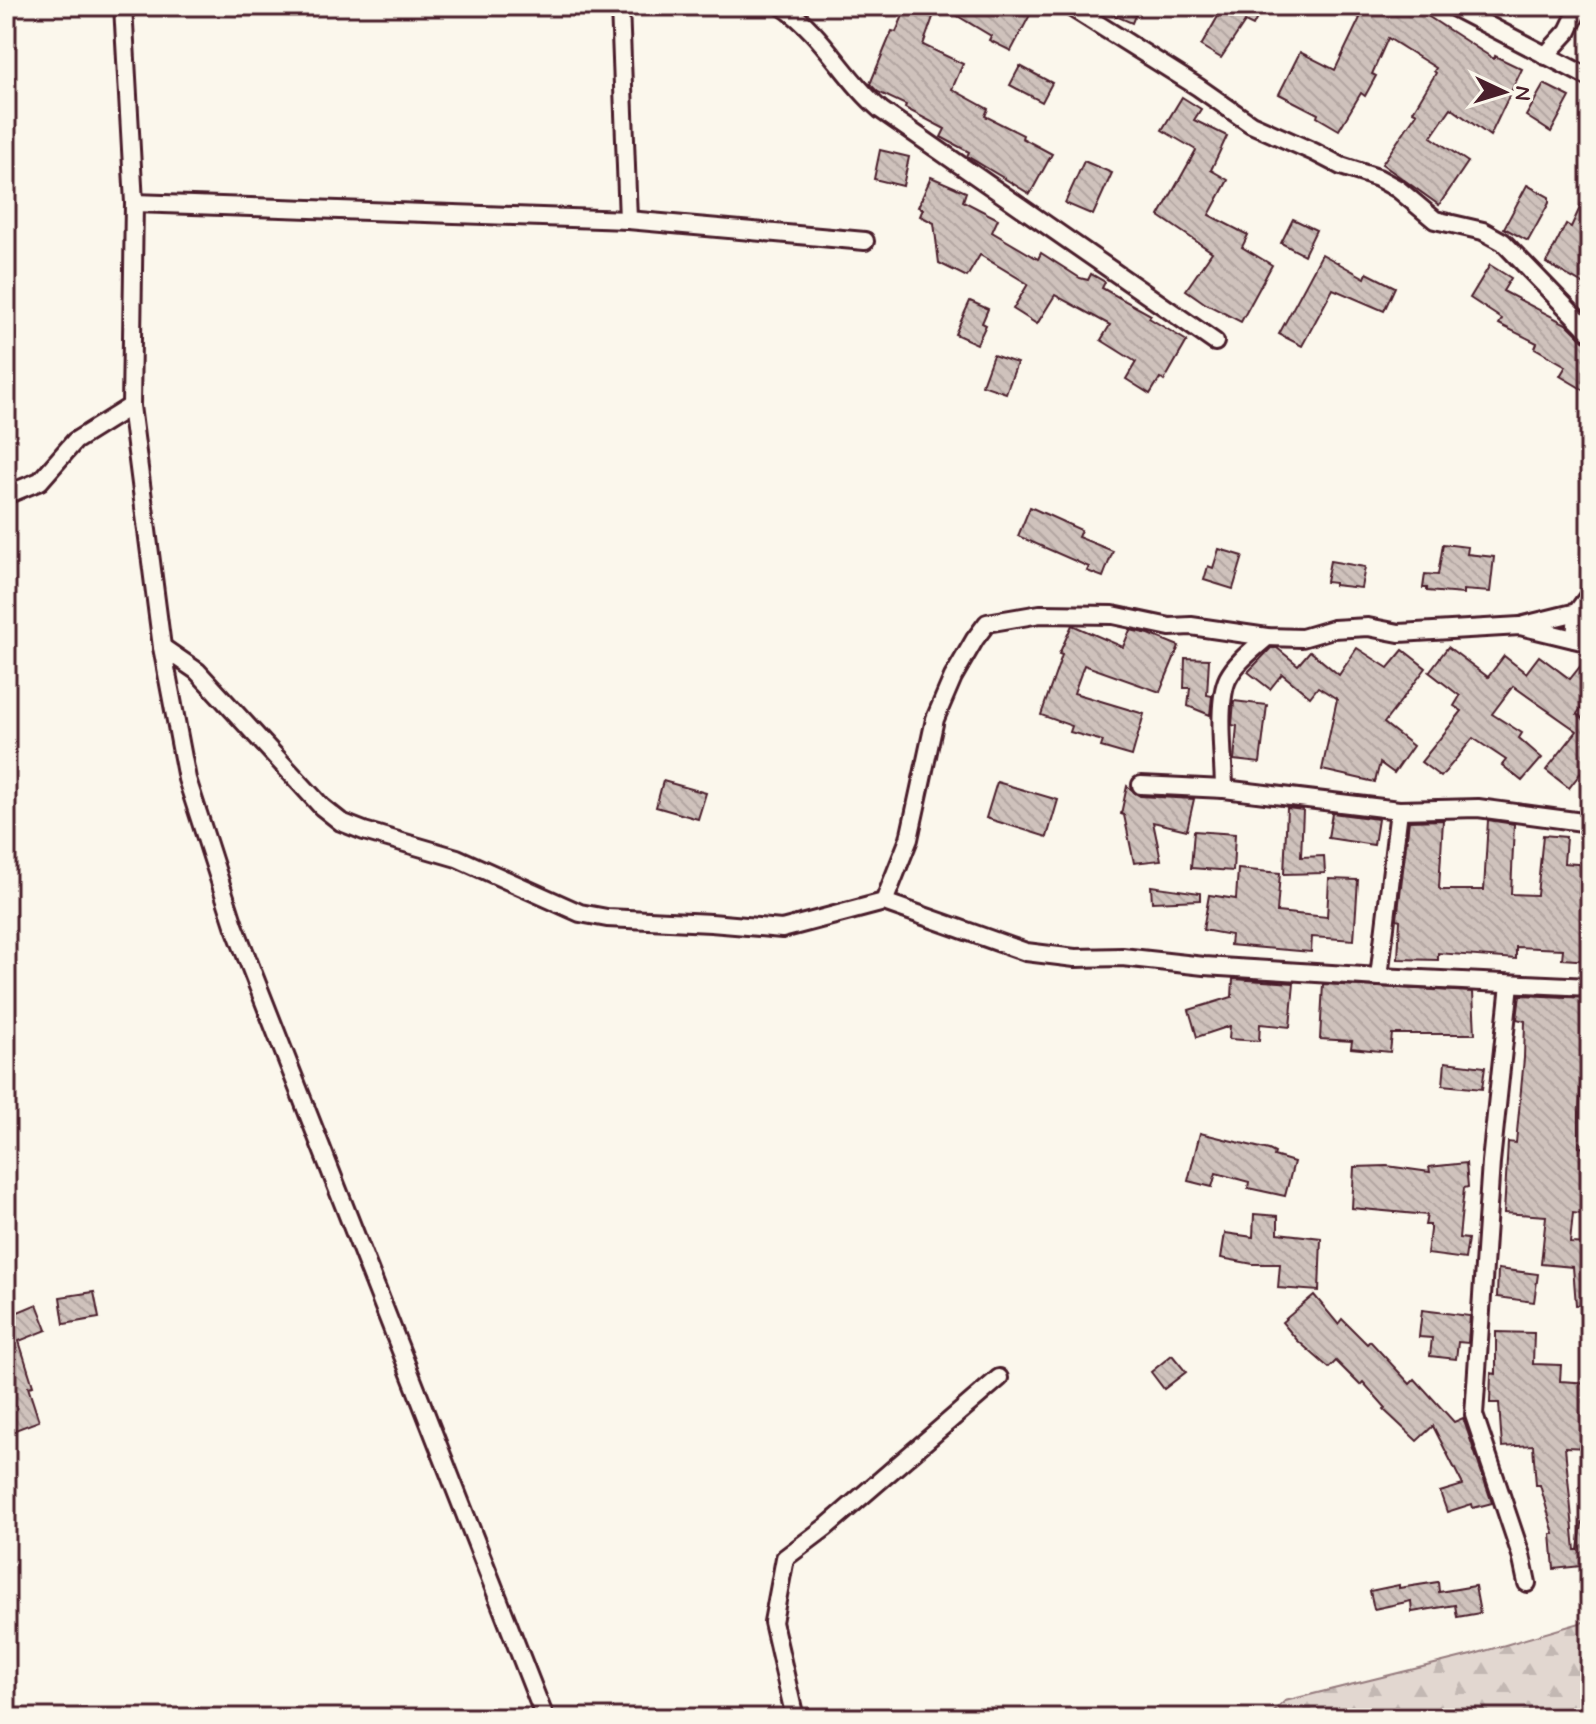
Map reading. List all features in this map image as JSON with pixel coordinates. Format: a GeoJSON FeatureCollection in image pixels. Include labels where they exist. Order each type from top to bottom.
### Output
{"type":"FeatureCollection","features":[{"type":"Feature","properties":{"kind":"street"},"geometry":{"type":"LineString","coordinates":[[123,6],[134,203],[131,406],[162,647],[187,779],[234,925],[545,1718]]}},
{"type":"Feature","properties":{"kind":"street"},"geometry":{"type":"LineString","coordinates":[[620,6],[628,220]]}},
{"type":"Feature","properties":{"kind":"street"},"geometry":{"type":"LineString","coordinates":[[782,6],[794,14],[849,74],[864,96],[881,110],[1215,342]]}},
{"type":"Feature","properties":{"kind":"street"},"geometry":{"type":"LineString","coordinates":[[1069,6],[1251,124],[1341,166],[1378,178],[1398,189],[1435,220],[1483,231],[1503,242],[1590,332]]}},
{"type":"Feature","properties":{"kind":"street"},"geometry":{"type":"LineString","coordinates":[[1451,6],[1590,78]]}},
{"type":"Feature","properties":{"kind":"street"},"geometry":{"type":"LineString","coordinates":[[1545,56],[1568,31],[1580,6]]}},
{"type":"Feature","properties":{"kind":"street"},"geometry":{"type":"LineString","coordinates":[[134,203],[628,220],[865,241]]}},
{"type":"Feature","properties":{"kind":"street"},"geometry":{"type":"LineString","coordinates":[[6,495],[40,481],[75,441],[131,406]]}},
{"type":"Feature","properties":{"kind":"street"},"geometry":{"type":"LineString","coordinates":[[884,902],[909,839],[935,719],[953,677],[987,623],[1040,614],[1113,615],[1145,623],[1302,638],[1333,629],[1368,627],[1399,633],[1520,626],[1577,612],[1590,594]]}},
{"type":"Feature","properties":{"kind":"street"},"geometry":{"type":"LineString","coordinates":[[1520,626],[1582,641],[1577,612]]}},
{"type":"Feature","properties":{"kind":"street"},"geometry":{"type":"LineString","coordinates":[[1224,789],[1222,694],[1235,669],[1267,637]]}},
{"type":"Feature","properties":{"kind":"street"},"geometry":{"type":"LineString","coordinates":[[162,647],[197,671],[322,807],[341,822],[457,858],[580,913],[607,918],[782,929],[884,902],[1026,952],[1075,958],[1122,957],[1204,966],[1590,987]]}},
{"type":"Feature","properties":{"kind":"street"},"geometry":{"type":"LineString","coordinates":[[1141,785],[1224,789],[1399,810],[1478,808],[1590,823]]}},
{"type":"Feature","properties":{"kind":"street"},"geometry":{"type":"LineString","coordinates":[[1379,977],[1399,810]]}},
{"type":"Feature","properties":{"kind":"street"},"geometry":{"type":"LineString","coordinates":[[1510,984],[1491,1162],[1474,1415],[1521,1555],[1527,1583]]}},
{"type":"Feature","properties":{"kind":"street"},"geometry":{"type":"LineString","coordinates":[[795,1718],[773,1622],[785,1558],[826,1527],[999,1378]]}},
{"type":"Feature","properties":{"kind":"green space"},"geometry":{"type":"Polygon","coordinates":[[[1590,1620],[1590,1718],[1268,1718],[1285,1701],[1471,1655],[1590,1620]]]}},
{"type":"Feature","properties":{"kind":"building"},"geometry":{"type":"Polygon","coordinates":[[[907,6],[937,6],[923,45],[963,64],[952,89],[988,109],[985,116],[1052,154],[1030,194],[967,156],[969,152],[941,137],[945,129],[878,92],[870,84],[892,31],[896,32],[907,6]]]}},
{"type":"Feature","properties":{"kind":"building"},"geometry":{"type":"Polygon","coordinates":[[[941,6],[1018,6],[1031,13],[1011,51],[989,40],[991,36],[941,6]]]}},
{"type":"Feature","properties":{"kind":"building"},"geometry":{"type":"Polygon","coordinates":[[[1093,6],[1139,6],[1132,23],[1093,6]]]}},
{"type":"Feature","properties":{"kind":"building"},"geometry":{"type":"Polygon","coordinates":[[[1224,6],[1263,6],[1253,26],[1245,22],[1221,58],[1201,46],[1224,6]]]}},
{"type":"Feature","properties":{"kind":"building"},"geometry":{"type":"Polygon","coordinates":[[[1340,6],[1412,6],[1494,59],[1495,56],[1522,69],[1490,136],[1451,108],[1431,137],[1468,162],[1439,205],[1382,164],[1417,113],[1413,111],[1436,68],[1388,38],[1372,74],[1376,76],[1365,96],[1361,93],[1339,130],[1317,117],[1318,114],[1279,94],[1300,52],[1335,70],[1360,18],[1340,6]]]}},
{"type":"Feature","properties":{"kind":"building"},"geometry":{"type":"Polygon","coordinates":[[[1020,66],[1052,83],[1042,102],[1010,85],[1020,66]]]}},
{"type":"Feature","properties":{"kind":"building"},"geometry":{"type":"Polygon","coordinates":[[[1544,84],[1570,97],[1551,132],[1526,116],[1544,84]]]}},
{"type":"Feature","properties":{"kind":"building"},"geometry":{"type":"Polygon","coordinates":[[[1182,97],[1201,109],[1194,120],[1227,136],[1211,170],[1228,180],[1209,215],[1248,235],[1242,247],[1272,265],[1241,322],[1186,290],[1212,252],[1159,216],[1196,150],[1162,130],[1182,97]]]}},
{"type":"Feature","properties":{"kind":"building"},"geometry":{"type":"Polygon","coordinates":[[[880,150],[909,157],[903,186],[874,179],[880,150]]]}},
{"type":"Feature","properties":{"kind":"building"},"geometry":{"type":"Polygon","coordinates":[[[1084,161],[1112,173],[1093,215],[1065,203],[1084,161]]]}},
{"type":"Feature","properties":{"kind":"building"},"geometry":{"type":"Polygon","coordinates":[[[931,177],[966,192],[963,201],[998,219],[992,232],[1038,259],[1041,253],[1080,278],[1088,280],[1091,274],[1105,282],[1102,288],[1151,315],[1149,318],[1187,341],[1164,381],[1160,378],[1150,394],[1126,379],[1136,362],[1101,340],[1110,325],[1055,295],[1037,324],[1013,309],[1028,284],[980,255],[967,277],[939,263],[934,223],[920,216],[923,209],[918,207],[931,177]]]}},
{"type":"Feature","properties":{"kind":"building"},"geometry":{"type":"Polygon","coordinates":[[[1527,185],[1549,197],[1549,203],[1528,241],[1504,228],[1527,185]]]}},
{"type":"Feature","properties":{"kind":"building"},"geometry":{"type":"Polygon","coordinates":[[[1590,186],[1590,288],[1546,263],[1566,224],[1571,227],[1590,186]]]}},
{"type":"Feature","properties":{"kind":"building"},"geometry":{"type":"Polygon","coordinates":[[[1293,219],[1316,230],[1304,255],[1281,243],[1293,219]]]}},
{"type":"Feature","properties":{"kind":"building"},"geometry":{"type":"Polygon","coordinates":[[[1322,254],[1365,278],[1367,273],[1395,287],[1384,311],[1333,289],[1302,346],[1279,334],[1322,254]]]}},
{"type":"Feature","properties":{"kind":"building"},"geometry":{"type":"Polygon","coordinates":[[[1490,265],[1511,278],[1503,291],[1568,325],[1590,343],[1590,379],[1584,390],[1560,376],[1566,366],[1535,348],[1537,343],[1499,324],[1502,319],[1470,298],[1490,265]]]}},
{"type":"Feature","properties":{"kind":"building"},"geometry":{"type":"Polygon","coordinates":[[[970,301],[988,309],[982,323],[986,325],[977,344],[955,334],[970,301]]]}},
{"type":"Feature","properties":{"kind":"building"},"geometry":{"type":"Polygon","coordinates":[[[993,355],[1017,363],[1006,393],[982,385],[993,355]]]}},
{"type":"Feature","properties":{"kind":"building"},"geometry":{"type":"Polygon","coordinates":[[[1030,507],[1081,530],[1078,537],[1113,551],[1103,577],[1087,571],[1089,567],[1018,536],[1030,507]]]}},
{"type":"Feature","properties":{"kind":"building"},"geometry":{"type":"Polygon","coordinates":[[[1443,544],[1468,547],[1467,554],[1494,557],[1490,592],[1463,590],[1463,594],[1423,588],[1425,574],[1438,575],[1443,544]]]}},
{"type":"Feature","properties":{"kind":"building"},"geometry":{"type":"Polygon","coordinates":[[[1219,549],[1243,556],[1233,589],[1204,580],[1208,566],[1213,568],[1219,549]]]}},
{"type":"Feature","properties":{"kind":"building"},"geometry":{"type":"Polygon","coordinates":[[[1330,561],[1365,567],[1361,588],[1326,582],[1330,561]]]}},
{"type":"Feature","properties":{"kind":"building"},"geometry":{"type":"Polygon","coordinates":[[[1072,625],[1123,647],[1130,630],[1179,646],[1160,692],[1084,665],[1074,693],[1144,714],[1132,756],[1101,747],[1103,741],[1070,732],[1072,726],[1041,715],[1062,655],[1059,654],[1072,625]]]}},
{"type":"Feature","properties":{"kind":"building"},"geometry":{"type":"Polygon","coordinates":[[[1448,647],[1488,677],[1504,656],[1526,673],[1539,656],[1570,679],[1590,654],[1590,696],[1577,714],[1585,720],[1590,713],[1590,761],[1569,788],[1546,770],[1577,731],[1513,686],[1492,714],[1522,733],[1519,738],[1542,758],[1522,781],[1502,765],[1506,760],[1473,738],[1441,777],[1421,762],[1462,711],[1454,706],[1460,696],[1429,672],[1448,647]]]}},
{"type":"Feature","properties":{"kind":"building"},"geometry":{"type":"Polygon","coordinates":[[[1271,648],[1277,648],[1298,665],[1310,651],[1339,675],[1357,648],[1388,668],[1403,650],[1426,668],[1384,723],[1413,746],[1394,773],[1380,763],[1375,782],[1322,770],[1337,699],[1318,687],[1310,697],[1282,674],[1270,689],[1248,672],[1271,648]]]}},
{"type":"Feature","properties":{"kind":"building"},"geometry":{"type":"Polygon","coordinates":[[[1185,658],[1209,659],[1207,695],[1212,696],[1210,715],[1188,706],[1190,688],[1184,688],[1185,658]]]}},
{"type":"Feature","properties":{"kind":"building"},"geometry":{"type":"Polygon","coordinates":[[[1234,701],[1267,705],[1260,763],[1234,760],[1237,726],[1232,725],[1234,701]]]}},
{"type":"Feature","properties":{"kind":"building"},"geometry":{"type":"Polygon","coordinates":[[[663,781],[706,793],[698,819],[656,807],[663,781]]]}},
{"type":"Feature","properties":{"kind":"building"},"geometry":{"type":"Polygon","coordinates":[[[997,782],[1058,800],[1047,837],[986,818],[997,782]]]}},
{"type":"Feature","properties":{"kind":"building"},"geometry":{"type":"Polygon","coordinates":[[[1127,786],[1140,796],[1194,799],[1187,830],[1153,822],[1161,860],[1134,863],[1124,815],[1121,814],[1127,786]]]}},
{"type":"Feature","properties":{"kind":"building"},"geometry":{"type":"Polygon","coordinates":[[[1287,808],[1303,810],[1301,857],[1324,856],[1325,873],[1284,874],[1287,808]]]}},
{"type":"Feature","properties":{"kind":"building"},"geometry":{"type":"Polygon","coordinates":[[[1332,813],[1378,819],[1374,845],[1328,838],[1332,813]]]}},
{"type":"Feature","properties":{"kind":"building"},"geometry":{"type":"Polygon","coordinates":[[[1443,820],[1441,890],[1484,890],[1488,820],[1514,824],[1511,894],[1537,895],[1543,835],[1566,837],[1564,863],[1590,865],[1590,961],[1562,959],[1563,949],[1516,947],[1516,959],[1438,953],[1438,960],[1398,959],[1400,920],[1397,919],[1409,821],[1443,820]]]}},
{"type":"Feature","properties":{"kind":"building"},"geometry":{"type":"Polygon","coordinates":[[[1194,831],[1235,834],[1233,871],[1191,868],[1194,831]]]}},
{"type":"Feature","properties":{"kind":"building"},"geometry":{"type":"Polygon","coordinates":[[[1238,869],[1280,873],[1277,912],[1327,917],[1329,879],[1358,880],[1354,940],[1312,937],[1311,952],[1230,945],[1231,935],[1203,930],[1209,895],[1236,899],[1238,869]]]}},
{"type":"Feature","properties":{"kind":"building"},"geometry":{"type":"Polygon","coordinates":[[[1151,886],[1200,893],[1200,900],[1152,902],[1151,886]]]}},
{"type":"Feature","properties":{"kind":"building"},"geometry":{"type":"Polygon","coordinates":[[[1233,979],[1294,983],[1290,1027],[1260,1024],[1259,1041],[1229,1039],[1230,1026],[1197,1037],[1189,1010],[1232,997],[1233,979]]]}},
{"type":"Feature","properties":{"kind":"building"},"geometry":{"type":"Polygon","coordinates":[[[1323,984],[1473,992],[1475,1034],[1392,1034],[1390,1052],[1351,1048],[1352,1041],[1320,1039],[1323,984]]]}},
{"type":"Feature","properties":{"kind":"building"},"geometry":{"type":"Polygon","coordinates":[[[1520,995],[1590,998],[1579,1112],[1579,1147],[1590,1148],[1590,1215],[1573,1213],[1570,1243],[1590,1244],[1590,1304],[1576,1305],[1573,1267],[1541,1264],[1546,1216],[1504,1213],[1508,1142],[1516,1143],[1524,1058],[1525,1021],[1517,1019],[1520,995]]]}},
{"type":"Feature","properties":{"kind":"building"},"geometry":{"type":"Polygon","coordinates":[[[1445,1062],[1485,1067],[1482,1089],[1443,1085],[1445,1062]]]}},
{"type":"Feature","properties":{"kind":"building"},"geometry":{"type":"Polygon","coordinates":[[[1200,1133],[1269,1150],[1275,1153],[1274,1156],[1294,1162],[1285,1196],[1248,1188],[1249,1182],[1216,1173],[1212,1187],[1188,1181],[1200,1133]]]}},
{"type":"Feature","properties":{"kind":"building"},"geometry":{"type":"Polygon","coordinates":[[[1466,1163],[1468,1187],[1464,1188],[1459,1238],[1468,1239],[1465,1259],[1427,1254],[1430,1225],[1425,1225],[1427,1215],[1352,1208],[1354,1167],[1387,1166],[1430,1172],[1429,1167],[1466,1163]]]}},
{"type":"Feature","properties":{"kind":"building"},"geometry":{"type":"Polygon","coordinates":[[[1254,1214],[1278,1216],[1278,1233],[1321,1238],[1319,1291],[1278,1288],[1280,1264],[1253,1264],[1221,1258],[1225,1233],[1253,1237],[1254,1214]]]}},
{"type":"Feature","properties":{"kind":"building"},"geometry":{"type":"Polygon","coordinates":[[[1498,1269],[1538,1274],[1534,1302],[1497,1297],[1498,1269]]]}},
{"type":"Feature","properties":{"kind":"building"},"geometry":{"type":"Polygon","coordinates":[[[94,1292],[99,1318],[64,1324],[60,1297],[94,1292]]]}},
{"type":"Feature","properties":{"kind":"building"},"geometry":{"type":"Polygon","coordinates":[[[1314,1295],[1338,1324],[1342,1319],[1367,1344],[1370,1341],[1410,1384],[1415,1379],[1454,1422],[1463,1418],[1492,1503],[1473,1508],[1472,1504],[1447,1512],[1440,1492],[1463,1485],[1433,1426],[1417,1441],[1384,1410],[1386,1408],[1363,1382],[1360,1385],[1336,1361],[1329,1368],[1297,1340],[1282,1322],[1314,1295]]]}},
{"type":"Feature","properties":{"kind":"building"},"geometry":{"type":"Polygon","coordinates":[[[37,1304],[47,1330],[19,1341],[33,1386],[28,1387],[39,1421],[10,1432],[6,1420],[6,1310],[11,1315],[37,1304]]]}},
{"type":"Feature","properties":{"kind":"building"},"geometry":{"type":"Polygon","coordinates":[[[1422,1310],[1470,1316],[1468,1343],[1458,1342],[1456,1359],[1430,1356],[1432,1338],[1419,1337],[1422,1310]]]}},
{"type":"Feature","properties":{"kind":"building"},"geometry":{"type":"Polygon","coordinates":[[[1496,1332],[1534,1333],[1533,1364],[1561,1365],[1560,1381],[1590,1383],[1590,1448],[1565,1447],[1575,1550],[1578,1550],[1582,1523],[1590,1524],[1590,1565],[1554,1569],[1551,1534],[1554,1534],[1540,1485],[1536,1485],[1533,1445],[1502,1447],[1499,1403],[1490,1403],[1491,1373],[1496,1374],[1496,1332]]]}},
{"type":"Feature","properties":{"kind":"building"},"geometry":{"type":"Polygon","coordinates":[[[1172,1355],[1186,1372],[1164,1389],[1151,1372],[1172,1355]]]}},
{"type":"Feature","properties":{"kind":"building"},"geometry":{"type":"Polygon","coordinates":[[[1438,1582],[1439,1592],[1475,1586],[1480,1613],[1457,1617],[1455,1605],[1412,1612],[1411,1601],[1374,1609],[1370,1591],[1438,1582]]]}}]}
